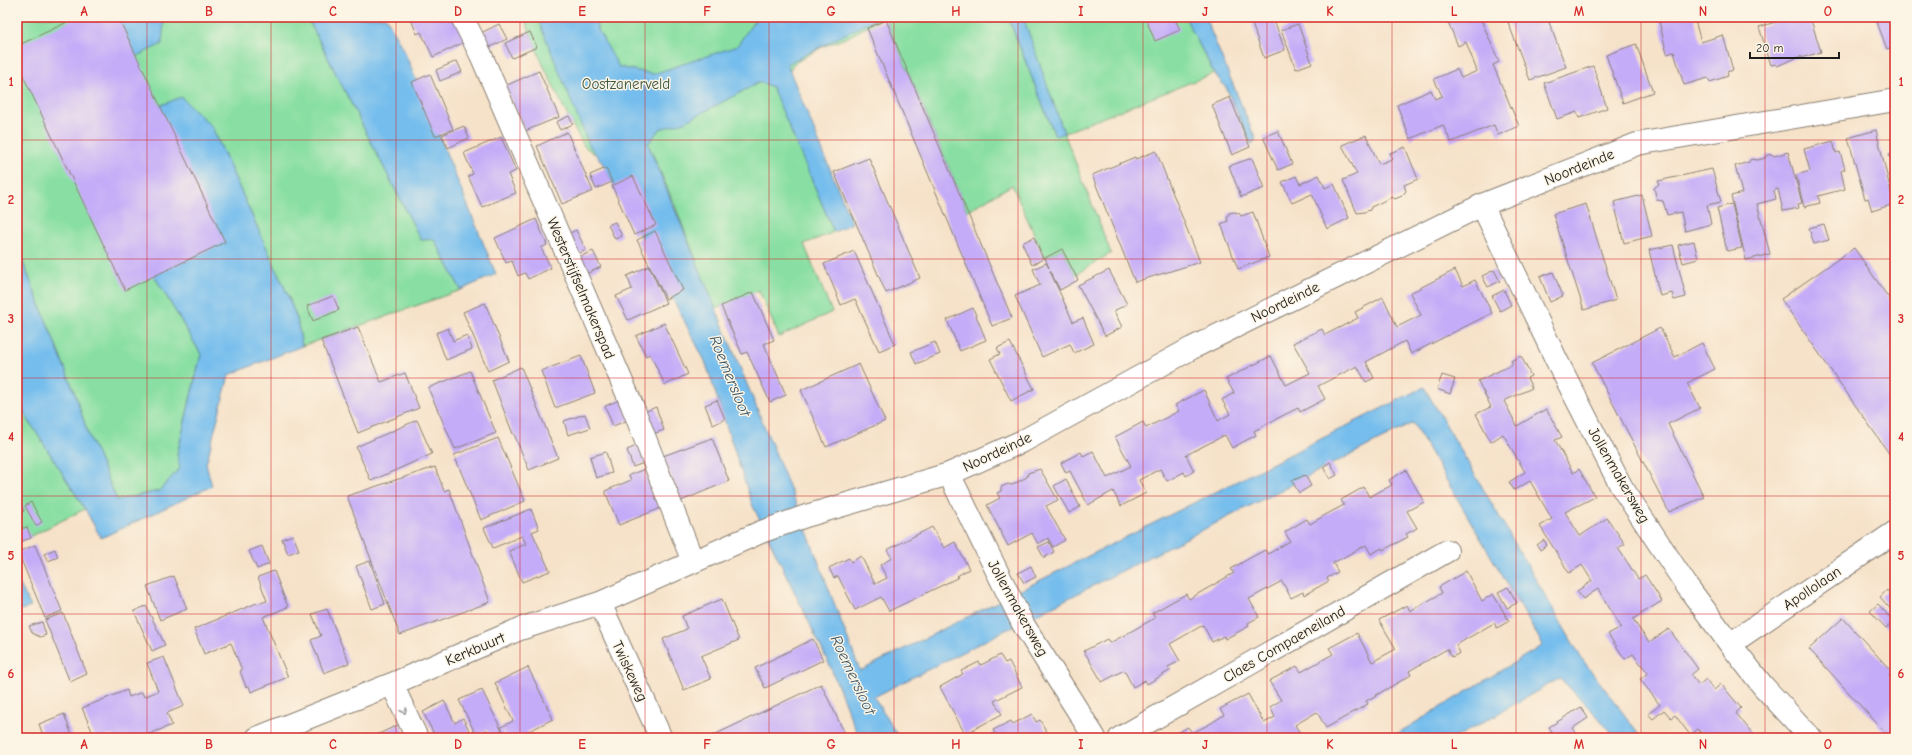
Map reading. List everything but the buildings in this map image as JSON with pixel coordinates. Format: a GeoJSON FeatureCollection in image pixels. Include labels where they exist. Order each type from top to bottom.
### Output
{"type":"FeatureCollection","features":[{"type":"Feature","properties":{"kind":"street","name":"Westerstijfselmakerspad"},"geometry":{"type":"LineString","coordinates":[[462,17],[484,63],[632,405],[693,562]]}},
{"type":"Feature","properties":{"kind":"street","name":"Noordeinde"},"geometry":{"type":"LineString","coordinates":[[693,562],[761,532],[806,516],[949,474],[1024,440],[1192,348],[1482,205],[1637,144],[1895,100]]}},
{"type":"Feature","properties":{"kind":"street","name":"Jollenmakersweg"},"geometry":{"type":"LineString","coordinates":[[1482,205],[1557,361],[1621,486],[1687,586],[1730,644],[1763,686],[1811,738]]}},
{"type":"Feature","properties":{"kind":"street","name":"Jollenmakersweg"},"geometry":{"type":"LineString","coordinates":[[949,474],[1023,624],[1094,738]]}},
{"type":"Feature","properties":{"kind":"street","name":"Apollolaan"},"geometry":{"type":"LineString","coordinates":[[1730,644],[1895,532]]}},
{"type":"Feature","properties":{"kind":"street","name":"Claes Compaeneiland"},"geometry":{"type":"LineString","coordinates":[[1120,738],[1448,551]]}},
{"type":"Feature","properties":{"kind":"street","name":"Kerkbuurt"},"geometry":{"type":"LineString","coordinates":[[257,738],[392,684],[520,629],[600,603],[693,562]]}},
{"type":"Feature","properties":{"kind":"street","name":"Twiskeweg"},"geometry":{"type":"LineString","coordinates":[[600,603],[661,738]]}},
{"type":"Feature","properties":{"kind":"street"},"geometry":{"type":"LineString","coordinates":[[392,684],[409,724],[417,738]]}},
{"type":"Feature","properties":{"kind":"green space"},"geometry":{"type":"Polygon","coordinates":[[[17,17],[90,17],[164,21],[163,17],[307,17],[421,240],[434,239],[461,290],[302,346],[297,319],[287,293],[212,127],[125,227],[201,354],[177,455],[181,468],[159,491],[117,500],[88,434],[74,391],[17,247],[17,17]]]}},
{"type":"Feature","properties":{"kind":"green space","name":"Oostzanerveld"},"geometry":{"type":"Polygon","coordinates":[[[524,17],[885,17],[846,38],[822,47],[793,64],[784,84],[776,94],[834,232],[804,244],[832,312],[779,337],[759,290],[715,309],[675,206],[650,148],[608,158],[593,153],[584,146],[568,117],[540,58],[524,17]]]}},
{"type":"Feature","properties":{"kind":"green space"},"geometry":{"type":"Polygon","coordinates":[[[887,17],[1008,17],[1055,136],[1064,133],[1111,253],[1075,275],[1062,249],[1045,258],[1012,185],[967,211],[886,20],[887,17]]]}},
{"type":"Feature","properties":{"kind":"green space"},"geometry":{"type":"Polygon","coordinates":[[[1022,17],[1185,17],[1214,73],[1064,133],[1022,17]]]}},
{"type":"Feature","properties":{"kind":"green space"},"geometry":{"type":"Polygon","coordinates":[[[17,402],[85,509],[17,543],[17,402]]]}},
{"type":"Feature","properties":{"kind":"water"},"geometry":{"type":"Polygon","coordinates":[[[90,17],[163,17],[162,44],[110,69],[90,17]]]}},
{"type":"Feature","properties":{"kind":"water"},"geometry":{"type":"Polygon","coordinates":[[[307,17],[386,17],[405,53],[496,274],[461,290],[434,239],[421,240],[307,17]]]}},
{"type":"Feature","properties":{"kind":"water","name":"Roemersloot"},"geometry":{"type":"Polygon","coordinates":[[[537,17],[594,17],[598,30],[619,67],[653,74],[737,46],[757,17],[879,17],[787,64],[852,223],[834,232],[772,87],[760,82],[685,122],[660,129],[648,144],[798,508],[860,671],[1424,387],[1582,659],[1642,738],[1615,738],[1599,718],[1560,678],[1455,738],[1390,738],[1543,645],[1413,423],[874,697],[899,738],[859,738],[830,666],[752,504],[705,361],[603,164],[589,145],[537,17]]]}},
{"type":"Feature","properties":{"kind":"water"},"geometry":{"type":"Polygon","coordinates":[[[1008,17],[1023,17],[1064,133],[1055,136],[1008,17]]]}},
{"type":"Feature","properties":{"kind":"water"},"geometry":{"type":"Polygon","coordinates":[[[1185,17],[1205,17],[1256,140],[1251,144],[1227,89],[1214,73],[1185,17]]]}},
{"type":"Feature","properties":{"kind":"water"},"geometry":{"type":"Polygon","coordinates":[[[181,97],[212,127],[287,293],[297,319],[302,346],[229,375],[206,464],[212,486],[101,538],[85,509],[17,402],[17,247],[74,391],[88,434],[117,500],[159,491],[180,468],[177,455],[201,354],[125,227],[118,123],[181,97]]]}},
{"type":"Feature","properties":{"kind":"water"},"geometry":{"type":"Polygon","coordinates":[[[17,579],[31,607],[17,611],[17,579]]]}}]}
